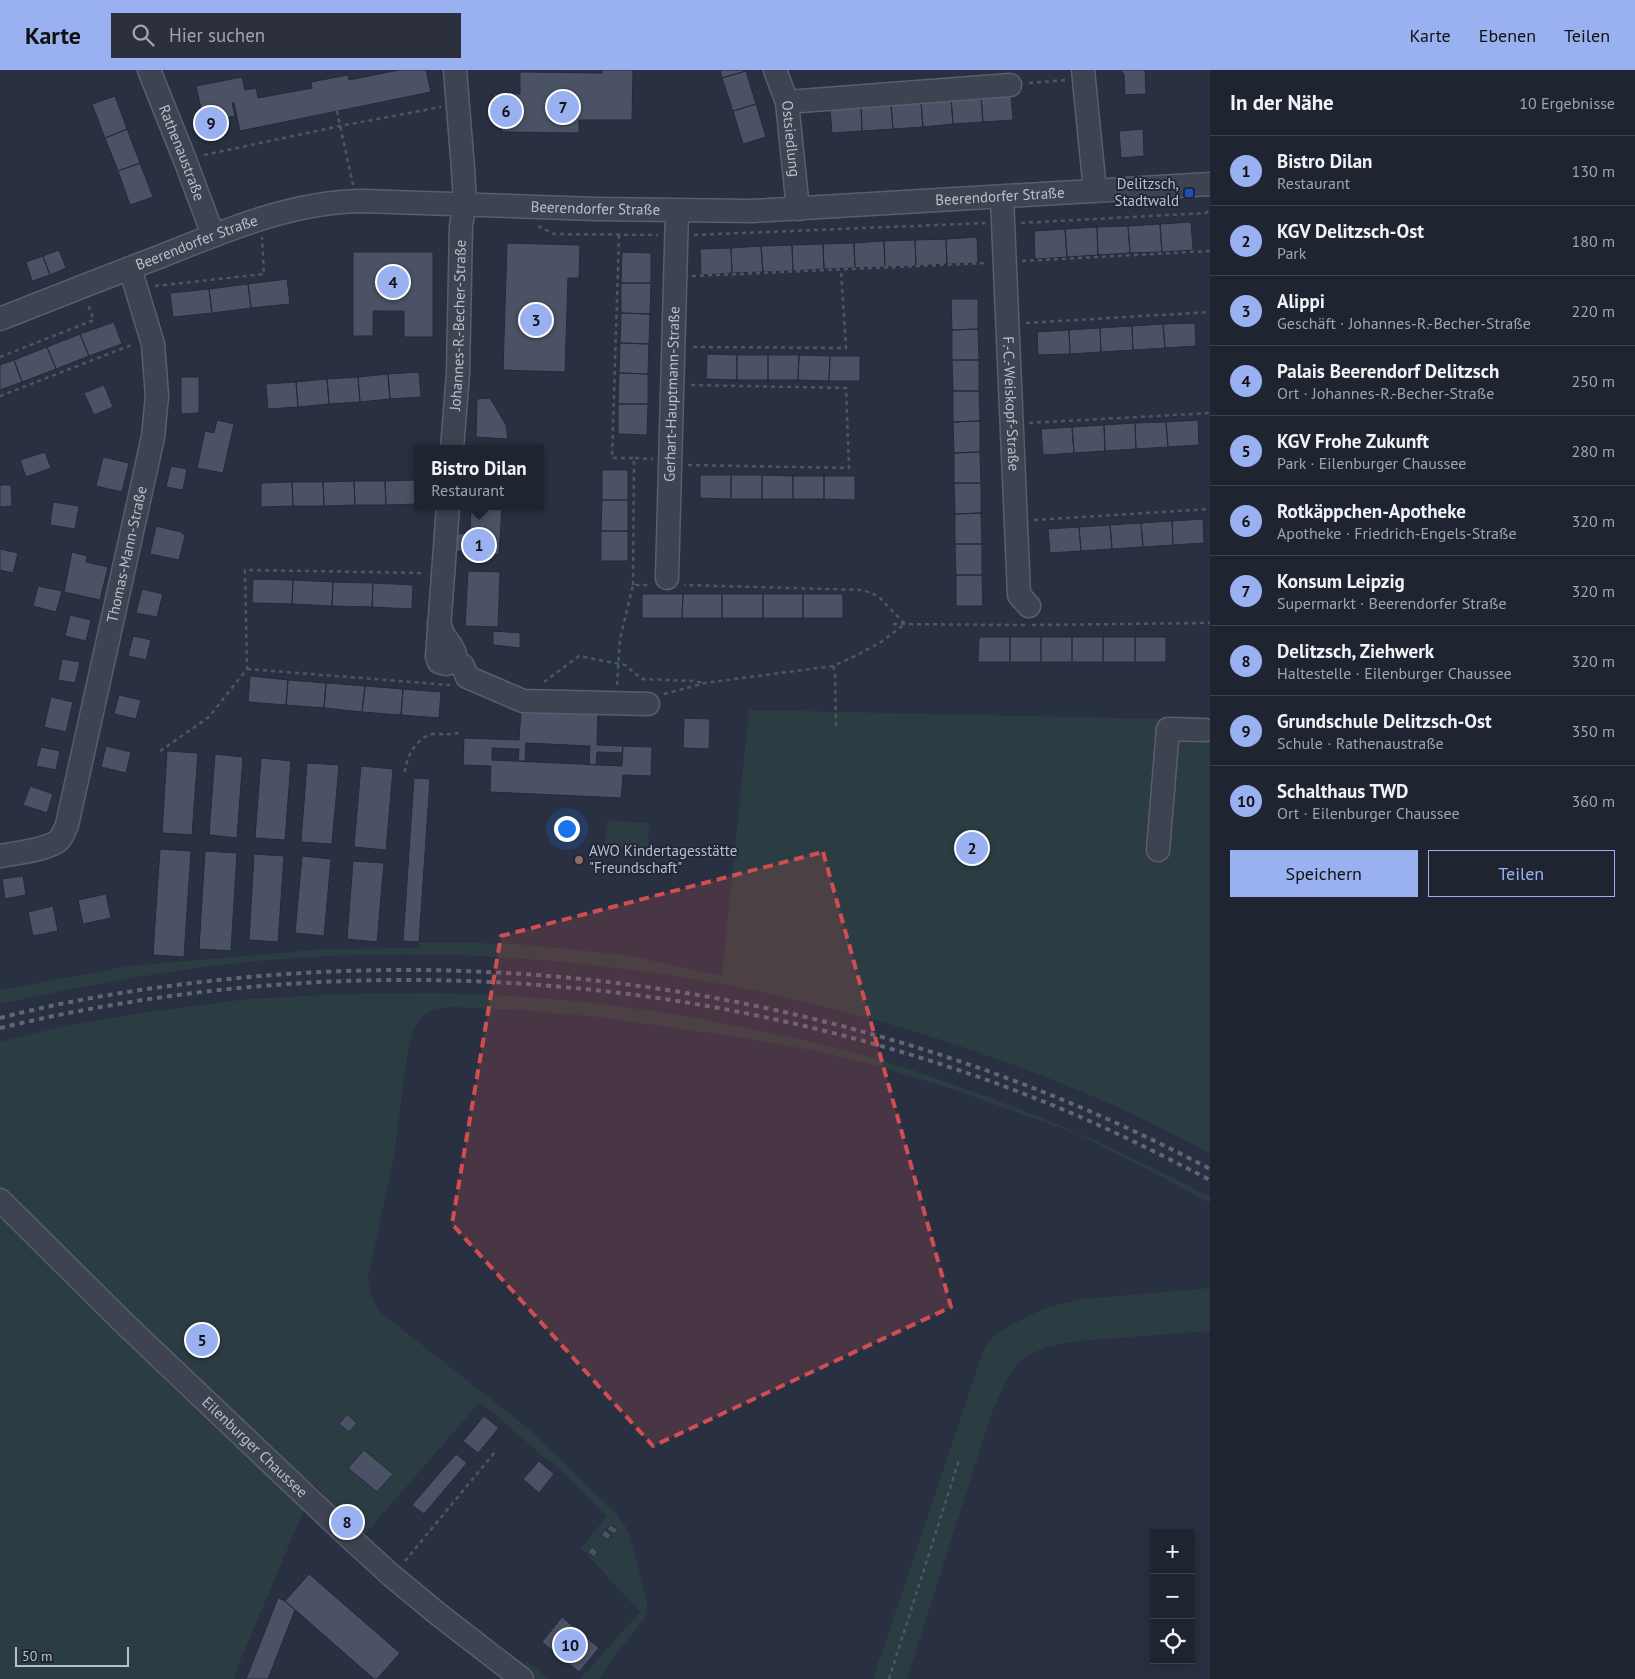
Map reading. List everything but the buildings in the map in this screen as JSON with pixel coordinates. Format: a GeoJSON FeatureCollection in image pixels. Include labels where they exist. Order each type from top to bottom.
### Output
{"type":"FeatureCollection","features":[{"type":"Feature","properties":{"kind":"street","name":"Rathenaustraße"},"geometry":{"type":"LineString","coordinates":[[150,70],[213,236]]}},
{"type":"Feature","properties":{"kind":"street","name":"Johannes-R.-Becher-Straße"},"geometry":{"type":"LineString","coordinates":[[452,445],[458,373],[461,226],[465,204],[459,103],[455,70]]}},
{"type":"Feature","properties":{"kind":"street","name":"Ostsiedlung"},"geometry":{"type":"LineString","coordinates":[[775,70],[787,102],[798,209]]}},
{"type":"Feature","properties":{"kind":"street"},"geometry":{"type":"LineString","coordinates":[[1084,74],[1095,191]]}},
{"type":"Feature","properties":{"kind":"street"},"geometry":{"type":"LineString","coordinates":[[787,102],[1010,85]]}},
{"type":"Feature","properties":{"kind":"street","name":"Beerendorfer Straße"},"geometry":{"type":"LineString","coordinates":[[0,319],[81,288],[133,278],[213,236],[262,218],[326,204],[354,201],[677,211],[753,211],[1002,198],[1210,184]]}},
{"type":"Feature","properties":{"kind":"street","name":"F.-C.-Weiskopf-Straße"},"geometry":{"type":"LineString","coordinates":[[1002,198],[1019,595],[1029,606]]}},
{"type":"Feature","properties":{"kind":"street","name":"Gerhart-Hauptmann-Straße"},"geometry":{"type":"LineString","coordinates":[[663,581],[670,465],[677,211]]}},
{"type":"Feature","properties":{"kind":"street","name":"Thomas-Mann-Straße"},"geometry":{"type":"LineString","coordinates":[[0,856],[41,847],[60,838],[67,824],[153,437],[157,396],[153,344],[133,278]]}},
{"type":"Feature","properties":{"kind":"street"},"geometry":{"type":"LineString","coordinates":[[448,510],[439,623],[443,634],[453,649],[454,660],[463,666],[466,677],[523,701],[648,704]]}},
{"type":"Feature","properties":{"kind":"street"},"geometry":{"type":"LineString","coordinates":[[1158,850],[1168,729],[1208,728]]}},
{"type":"Feature","properties":{"kind":"street","name":"Eilenburger Chaussee"},"geometry":{"type":"LineString","coordinates":[[0,1200],[235,1430],[360,1547],[438,1614],[522,1679]]}},
{"type":"Feature","properties":{"kind":"street"},"geometry":{"type":"LineString","coordinates":[[0,1221],[21,1242],[45,1245]]}},
{"type":"Feature","properties":{"kind":"path"},"geometry":{"type":"LineString","coordinates":[[1010,85],[1084,74]]}},
{"type":"Feature","properties":{"kind":"path"},"geometry":{"type":"LineString","coordinates":[[185,160],[340,126],[459,103]]}},
{"type":"Feature","properties":{"kind":"path"},"geometry":{"type":"LineString","coordinates":[[337,111],[354,201]]}},
{"type":"Feature","properties":{"kind":"path"},"geometry":{"type":"LineString","coordinates":[[537,226],[554,234],[677,235],[1003,222],[1020,224],[1206,213],[1210,210]]}},
{"type":"Feature","properties":{"kind":"path"},"geometry":{"type":"LineString","coordinates":[[133,278],[264,274],[262,218]]}},
{"type":"Feature","properties":{"kind":"path"},"geometry":{"type":"LineString","coordinates":[[619,235],[612,458],[665,459],[670,465],[849,468],[846,388],[673,385]]}},
{"type":"Feature","properties":{"kind":"path"},"geometry":{"type":"LineString","coordinates":[[676,277],[1210,251]]}},
{"type":"Feature","properties":{"kind":"path"},"geometry":{"type":"LineString","coordinates":[[674,346],[846,348],[841,270]]}},
{"type":"Feature","properties":{"kind":"path"},"geometry":{"type":"LineString","coordinates":[[0,356],[94,320],[81,288]]}},
{"type":"Feature","properties":{"kind":"path"},"geometry":{"type":"LineString","coordinates":[[1007,324],[1210,312]]}},
{"type":"Feature","properties":{"kind":"path"},"geometry":{"type":"LineString","coordinates":[[0,396],[151,338]]}},
{"type":"Feature","properties":{"kind":"path"},"geometry":{"type":"LineString","coordinates":[[1011,424],[1210,413]]}},
{"type":"Feature","properties":{"kind":"path"},"geometry":{"type":"LineString","coordinates":[[616,703],[620,639],[633,585],[634,458]]}},
{"type":"Feature","properties":{"kind":"path"},"geometry":{"type":"LineString","coordinates":[[1015,521],[1210,509]]}},
{"type":"Feature","properties":{"kind":"path"},"geometry":{"type":"LineString","coordinates":[[160,751],[209,717],[247,669],[245,570],[443,573]]}},
{"type":"Feature","properties":{"kind":"path"},"geometry":{"type":"LineString","coordinates":[[633,585],[663,581],[678,585],[863,590],[878,596],[905,624]]}},
{"type":"Feature","properties":{"kind":"path"},"geometry":{"type":"LineString","coordinates":[[893,624],[1021,626],[1210,623]]}},
{"type":"Feature","properties":{"kind":"path"},"geometry":{"type":"LineString","coordinates":[[648,704],[654,696],[705,683],[833,666],[881,642],[905,624]]}},
{"type":"Feature","properties":{"kind":"path"},"geometry":{"type":"LineString","coordinates":[[536,683],[543,683],[550,679],[579,656],[625,664],[642,679],[693,680],[705,683]]}},
{"type":"Feature","properties":{"kind":"path"},"geometry":{"type":"LineString","coordinates":[[833,666],[835,672],[836,727]]}},
{"type":"Feature","properties":{"kind":"path"},"geometry":{"type":"LineString","coordinates":[[247,669],[454,686]]}},
{"type":"Feature","properties":{"kind":"path"},"geometry":{"type":"LineString","coordinates":[[405,772],[406,761],[412,749],[427,736],[434,734],[453,735],[462,732]]}},
{"type":"Feature","properties":{"kind":"path"},"geometry":{"type":"LineString","coordinates":[[405,1560],[495,1452]]}},
{"type":"Feature","properties":{"kind":"path"},"geometry":{"type":"LineString","coordinates":[[889,1679],[959,1460]]}},
{"type":"Feature","properties":{"kind":"highlighted area"},"geometry":{"type":"Polygon","coordinates":[[[823,852],[951,1307],[653,1446],[452,1224],[501,936],[823,852]]]}},
{"type":"Feature","properties":{"kind":"shaded area"},"geometry":{"type":"Polygon","coordinates":[[[749,710],[1208,720],[1210,718],[1210,1153],[1162,1128],[1080,1091],[989,1056],[896,1026],[801,1001],[705,981],[608,967],[511,958],[413,955],[315,957],[196,968],[78,988],[0,1004],[0,990],[129,966],[325,949],[419,948],[419,942],[517,944],[626,955],[722,976],[749,710]]]}},
{"type":"Feature","properties":{"kind":"shaded area"},"geometry":{"type":"Polygon","coordinates":[[[607,820],[649,823],[648,849],[605,846],[607,820]]]}},
{"type":"Feature","properties":{"kind":"shaded area"},"geometry":{"type":"Polygon","coordinates":[[[432,993],[553,999],[639,1009],[725,1023],[865,1056],[946,1082],[1056,1124],[1180,1181],[1210,1197],[1210,1203],[1077,1134],[955,1090],[870,1064],[816,1051],[732,1036],[599,1017],[521,1010],[452,1007],[436,1009],[427,1013],[419,1020],[408,1049],[394,1157],[368,1278],[371,1296],[380,1312],[529,1429],[617,1514],[630,1537],[647,1602],[647,1612],[644,1619],[612,1659],[600,1679],[580,1679],[640,1612],[581,1548],[607,1516],[569,1478],[480,1402],[365,1534],[326,1499],[315,1484],[234,1679],[0,1679],[0,1042],[61,1027],[148,1012],[248,999],[342,994],[432,993]]]}},
{"type":"Feature","properties":{"kind":"shaded area"},"geometry":{"type":"Polygon","coordinates":[[[1210,1288],[1210,1331],[1072,1342],[1043,1349],[1031,1354],[1020,1362],[1003,1387],[991,1415],[907,1679],[873,1679],[984,1349],[990,1340],[999,1332],[1051,1306],[1083,1299],[1210,1288]]]}},
{"type":"Feature","properties":{"kind":"shaded area"},"geometry":{"type":"Polygon","coordinates":[[[526,1661],[549,1679],[537,1679],[524,1669],[526,1661]]]}},
{"type":"Feature","properties":{"kind":"railway"},"geometry":{"type":"LineString","coordinates":[[0,1018],[78,1000],[157,988],[210,981],[339,971],[468,971],[596,981],[724,1000],[850,1028],[973,1066],[1093,1113],[1210,1169]]}},
{"type":"Feature","properties":{"kind":"railway"},"geometry":{"type":"LineString","coordinates":[[0,1028],[132,1002],[266,986],[400,980],[535,985],[669,1000],[801,1025],[930,1061],[1077,1115],[1210,1180]]}},
{"type":"Feature","properties":{"kind":"place","name":"Konsum Leipzig"},"geometry":{"type":"Point","coordinates":[563,107]}},
{"type":"Feature","properties":{"kind":"place","name":"Rotkäppchen-Apotheke"},"geometry":{"type":"Point","coordinates":[506,111]}},
{"type":"Feature","properties":{"kind":"place","name":"Grundschule Delitzsch-Ost"},"geometry":{"type":"Point","coordinates":[211,123]}},
{"type":"Feature","properties":{"kind":"place","name":"Delitzsch, Stadtwald"},"geometry":{"type":"Point","coordinates":[1189,193]}},
{"type":"Feature","properties":{"kind":"place","name":"Palais Beerendorf Delitzsch"},"geometry":{"type":"Point","coordinates":[393,282]}},
{"type":"Feature","properties":{"kind":"place","name":"Alippi"},"geometry":{"type":"Point","coordinates":[536,320]}},
{"type":"Feature","properties":{"kind":"place","name":"Bistro Dilan"},"geometry":{"type":"Point","coordinates":[479,545]}},
{"type":"Feature","properties":{"kind":"place","name":"KGV Delitzsch-Ost"},"geometry":{"type":"Point","coordinates":[972,848]}},
{"type":"Feature","properties":{"kind":"place","name":"AWO Kindertagesstätte \"Freundschaft\""},"geometry":{"type":"Point","coordinates":[579,860]}},
{"type":"Feature","properties":{"kind":"place","name":"KGV Frohe Zukunft"},"geometry":{"type":"Point","coordinates":[202,1340]}},
{"type":"Feature","properties":{"kind":"place","name":"Delitzsch, Ziehwerk"},"geometry":{"type":"Point","coordinates":[347,1522]}},
{"type":"Feature","properties":{"kind":"place","name":"Schalthaus TWD"},"geometry":{"type":"Point","coordinates":[570,1645]}}]}
